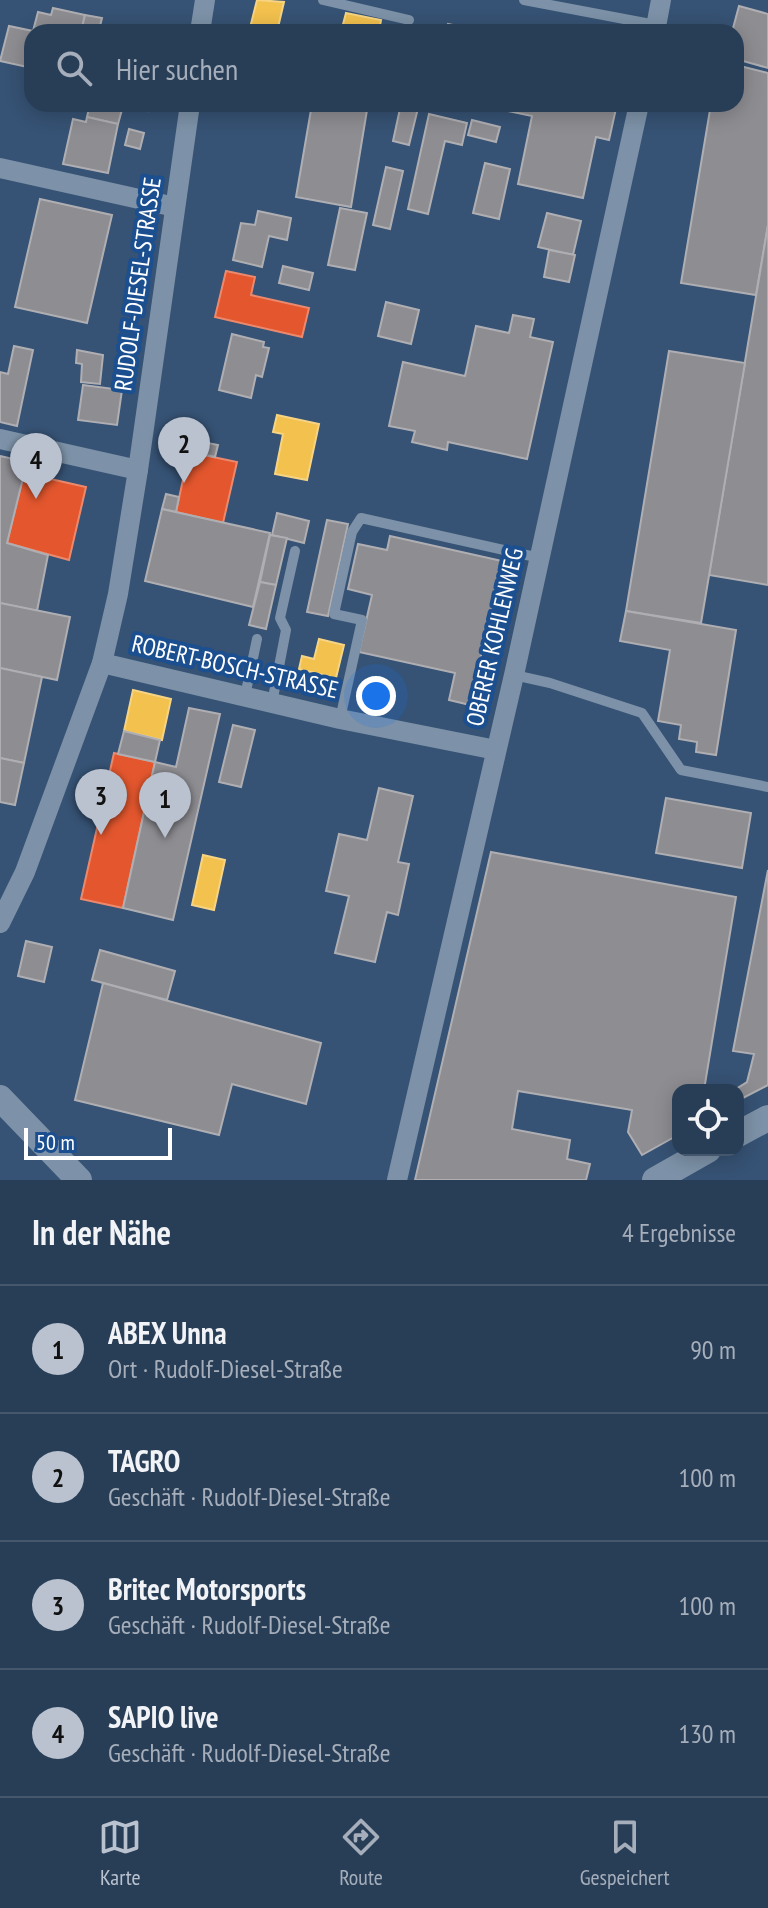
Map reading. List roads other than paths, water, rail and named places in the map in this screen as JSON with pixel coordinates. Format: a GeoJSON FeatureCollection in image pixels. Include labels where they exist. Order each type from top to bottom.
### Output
{"type":"FeatureCollection","features":[{"type":"Feature","properties":{"kind":"street"},"geometry":{"type":"LineString","coordinates":[[201,24],[205,0]]}},
{"type":"Feature","properties":{"kind":"street"},"geometry":{"type":"LineString","coordinates":[[656,24],[661,0]]}},
{"type":"Feature","properties":{"kind":"street","name":"RUDOLF-DIESEL-STRASSE"},"geometry":{"type":"LineString","coordinates":[[0,923],[25,872],[102,663],[118,594],[138,470],[189,112]]}},
{"type":"Feature","properties":{"kind":"street","name":"OBERER KOHLENWEG"},"geometry":{"type":"LineString","coordinates":[[397,1180],[514,675],[637,112]]}},
{"type":"Feature","properties":{"kind":"street"},"geometry":{"type":"LineString","coordinates":[[0,168],[175,207]]}},
{"type":"Feature","properties":{"kind":"street"},"geometry":{"type":"LineString","coordinates":[[0,439],[138,470]]}},
{"type":"Feature","properties":{"kind":"street","name":"ROBERT-BOSCH-STRASSE"},"geometry":{"type":"LineString","coordinates":[[102,663],[340,719],[496,750]]}},
{"type":"Feature","properties":{"kind":"street"},"geometry":{"type":"LineString","coordinates":[[0,1098],[79,1180]]}},
{"type":"Feature","properties":{"kind":"street"},"geometry":{"type":"LineString","coordinates":[[744,1131],[768,1118]]}},
{"type":"Feature","properties":{"kind":"street"},"geometry":{"type":"LineString","coordinates":[[655,1180],[697,1156]]}},
{"type":"Feature","properties":{"kind":"lane"},"geometry":{"type":"LineString","coordinates":[[323,0],[409,20]]}},
{"type":"Feature","properties":{"kind":"lane"},"geometry":{"type":"LineString","coordinates":[[524,0],[632,24]]}},
{"type":"Feature","properties":{"kind":"lane"},"geometry":{"type":"LineString","coordinates":[[340,719],[362,620],[334,614],[352,532],[361,518],[540,558]]}},
{"type":"Feature","properties":{"kind":"lane"},"geometry":{"type":"LineString","coordinates":[[272,703],[286,630],[280,618],[295,551]]}},
{"type":"Feature","properties":{"kind":"lane"},"geometry":{"type":"LineString","coordinates":[[245,696],[257,639]]}},
{"type":"Feature","properties":{"kind":"lane"},"geometry":{"type":"LineString","coordinates":[[514,675],[550,683],[642,713],[681,770],[768,787]]}},
{"type":"Feature","properties":{"kind":"place","name":"TAGRO"},"geometry":{"type":"Point","coordinates":[184,483]}},
{"type":"Feature","properties":{"kind":"place","name":"SAPIO live"},"geometry":{"type":"Point","coordinates":[36,499]}},
{"type":"Feature","properties":{"kind":"place","name":"Britec Motorsports"},"geometry":{"type":"Point","coordinates":[101,835]}},
{"type":"Feature","properties":{"kind":"place","name":"ABEX Unna"},"geometry":{"type":"Point","coordinates":[165,838]}}]}
